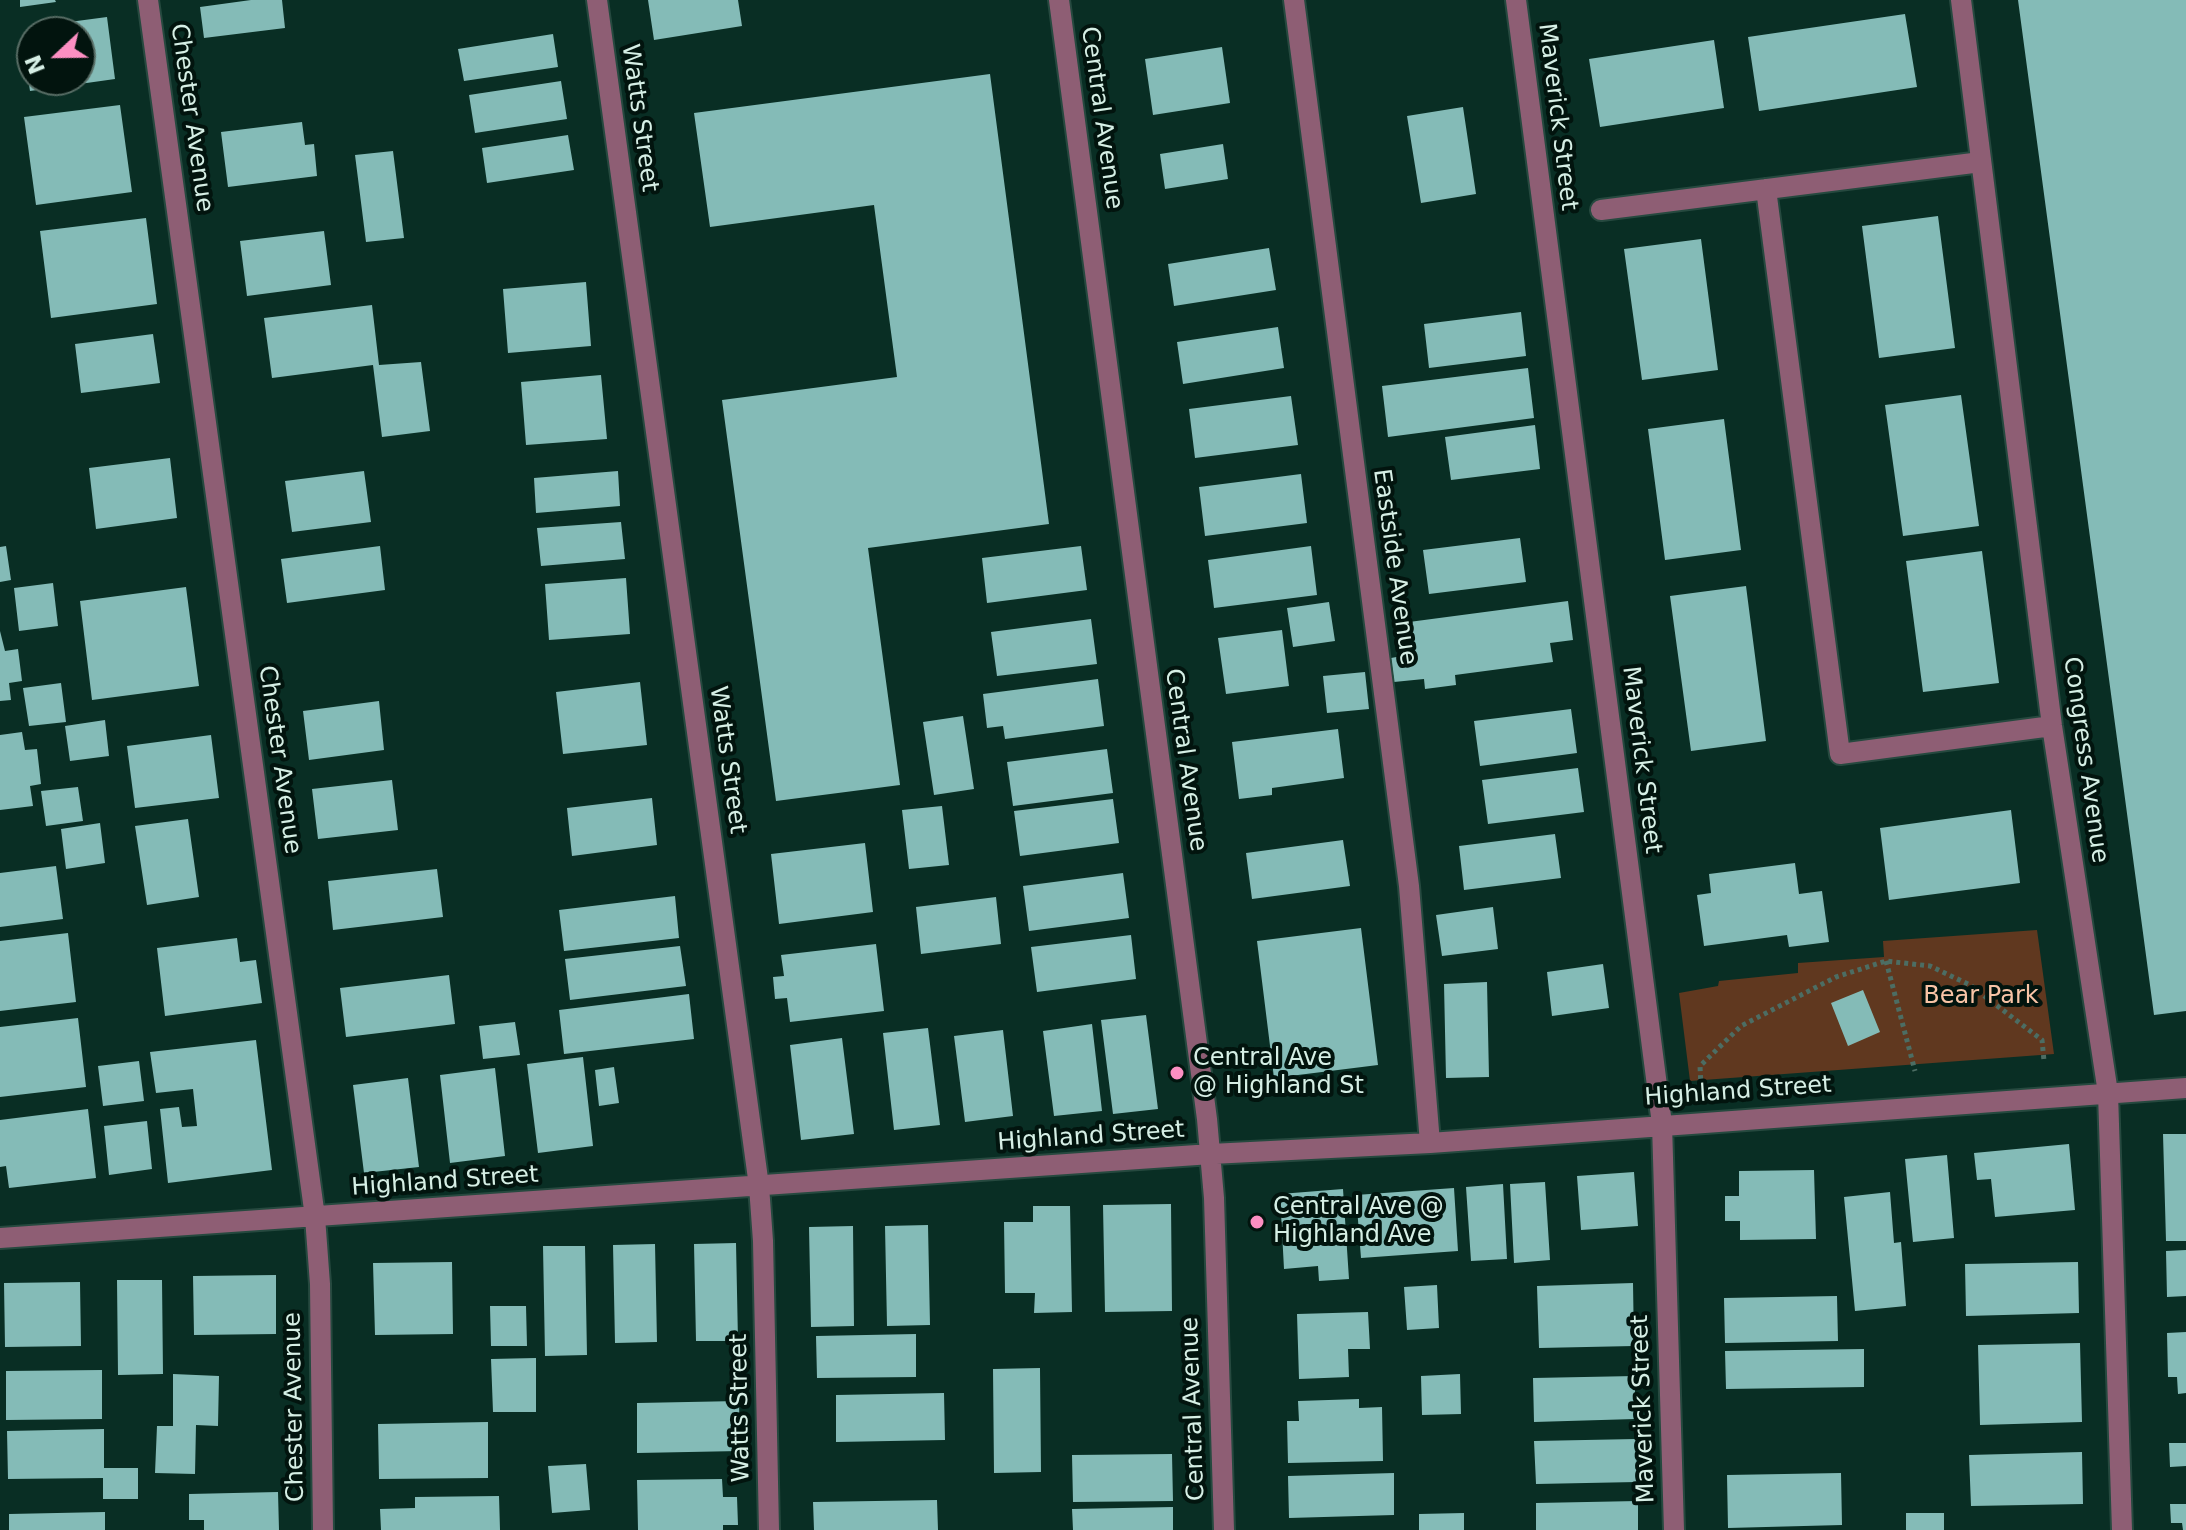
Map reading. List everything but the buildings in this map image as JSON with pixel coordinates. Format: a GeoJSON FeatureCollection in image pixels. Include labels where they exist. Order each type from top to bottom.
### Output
{"type":"FeatureCollection","features":[{"type":"Feature","properties":{"kind":"street","name":"Chester Avenue"},"geometry":{"type":"LineString","coordinates":[[148,0],[315,1217],[320,1284],[323,1530]]}},
{"type":"Feature","properties":{"kind":"street","name":"Watts Street"},"geometry":{"type":"LineString","coordinates":[[597,0],[759,1186],[763,1241],[769,1530]]}},
{"type":"Feature","properties":{"kind":"street","name":"Central Avenue"},"geometry":{"type":"LineString","coordinates":[[1059,0],[1211,1154],[1224,1530]]}},
{"type":"Feature","properties":{"kind":"street","name":"Eastside Avenue"},"geometry":{"type":"LineString","coordinates":[[1294,0],[1409,886],[1430,1143]]}},
{"type":"Feature","properties":{"kind":"street","name":"Maverick Street"},"geometry":{"type":"LineString","coordinates":[[1516,0],[1662,1124],[1674,1530]]}},
{"type":"Feature","properties":{"kind":"street","name":"Congress Avenue"},"geometry":{"type":"LineString","coordinates":[[1961,0],[2052,726],[2108,1093],[2122,1530]]}},
{"type":"Feature","properties":{"kind":"street"},"geometry":{"type":"LineString","coordinates":[[1601,210],[1981,162]]}},
{"type":"Feature","properties":{"kind":"street"},"geometry":{"type":"LineString","coordinates":[[1766,189],[1840,754],[2052,726]]}},
{"type":"Feature","properties":{"kind":"street","name":"Highland Street"},"geometry":{"type":"LineString","coordinates":[[0,1238],[1211,1154],[1430,1143],[2186,1088]]}},
{"type":"Feature","properties":{"kind":"path"},"geometry":{"type":"LineString","coordinates":[[1701,1087],[1700,1066],[1741,1026],[1836,977],[1886,961],[1930,966],[1970,985],[2042,1040],[2044,1061]]}},
{"type":"Feature","properties":{"kind":"path"},"geometry":{"type":"LineString","coordinates":[[1886,961],[1915,1071]]}},
{"type":"Feature","properties":{"kind":"green space","name":"Bear Park"},"geometry":{"type":"Polygon","coordinates":[[[2037,930],[2054,1054],[1690,1081],[1679,993],[1718,986],[1719,981],[1798,973],[1798,963],[1884,957],[1883,941],[2037,930]]]}},
{"type":"Feature","properties":{"kind":"place","name":"Central Ave @ Highland St"},"geometry":{"type":"Point","coordinates":[1177,1073]}},
{"type":"Feature","properties":{"kind":"place","name":"Central Ave @ Highland Ave"},"geometry":{"type":"Point","coordinates":[1257,1222]}}]}
